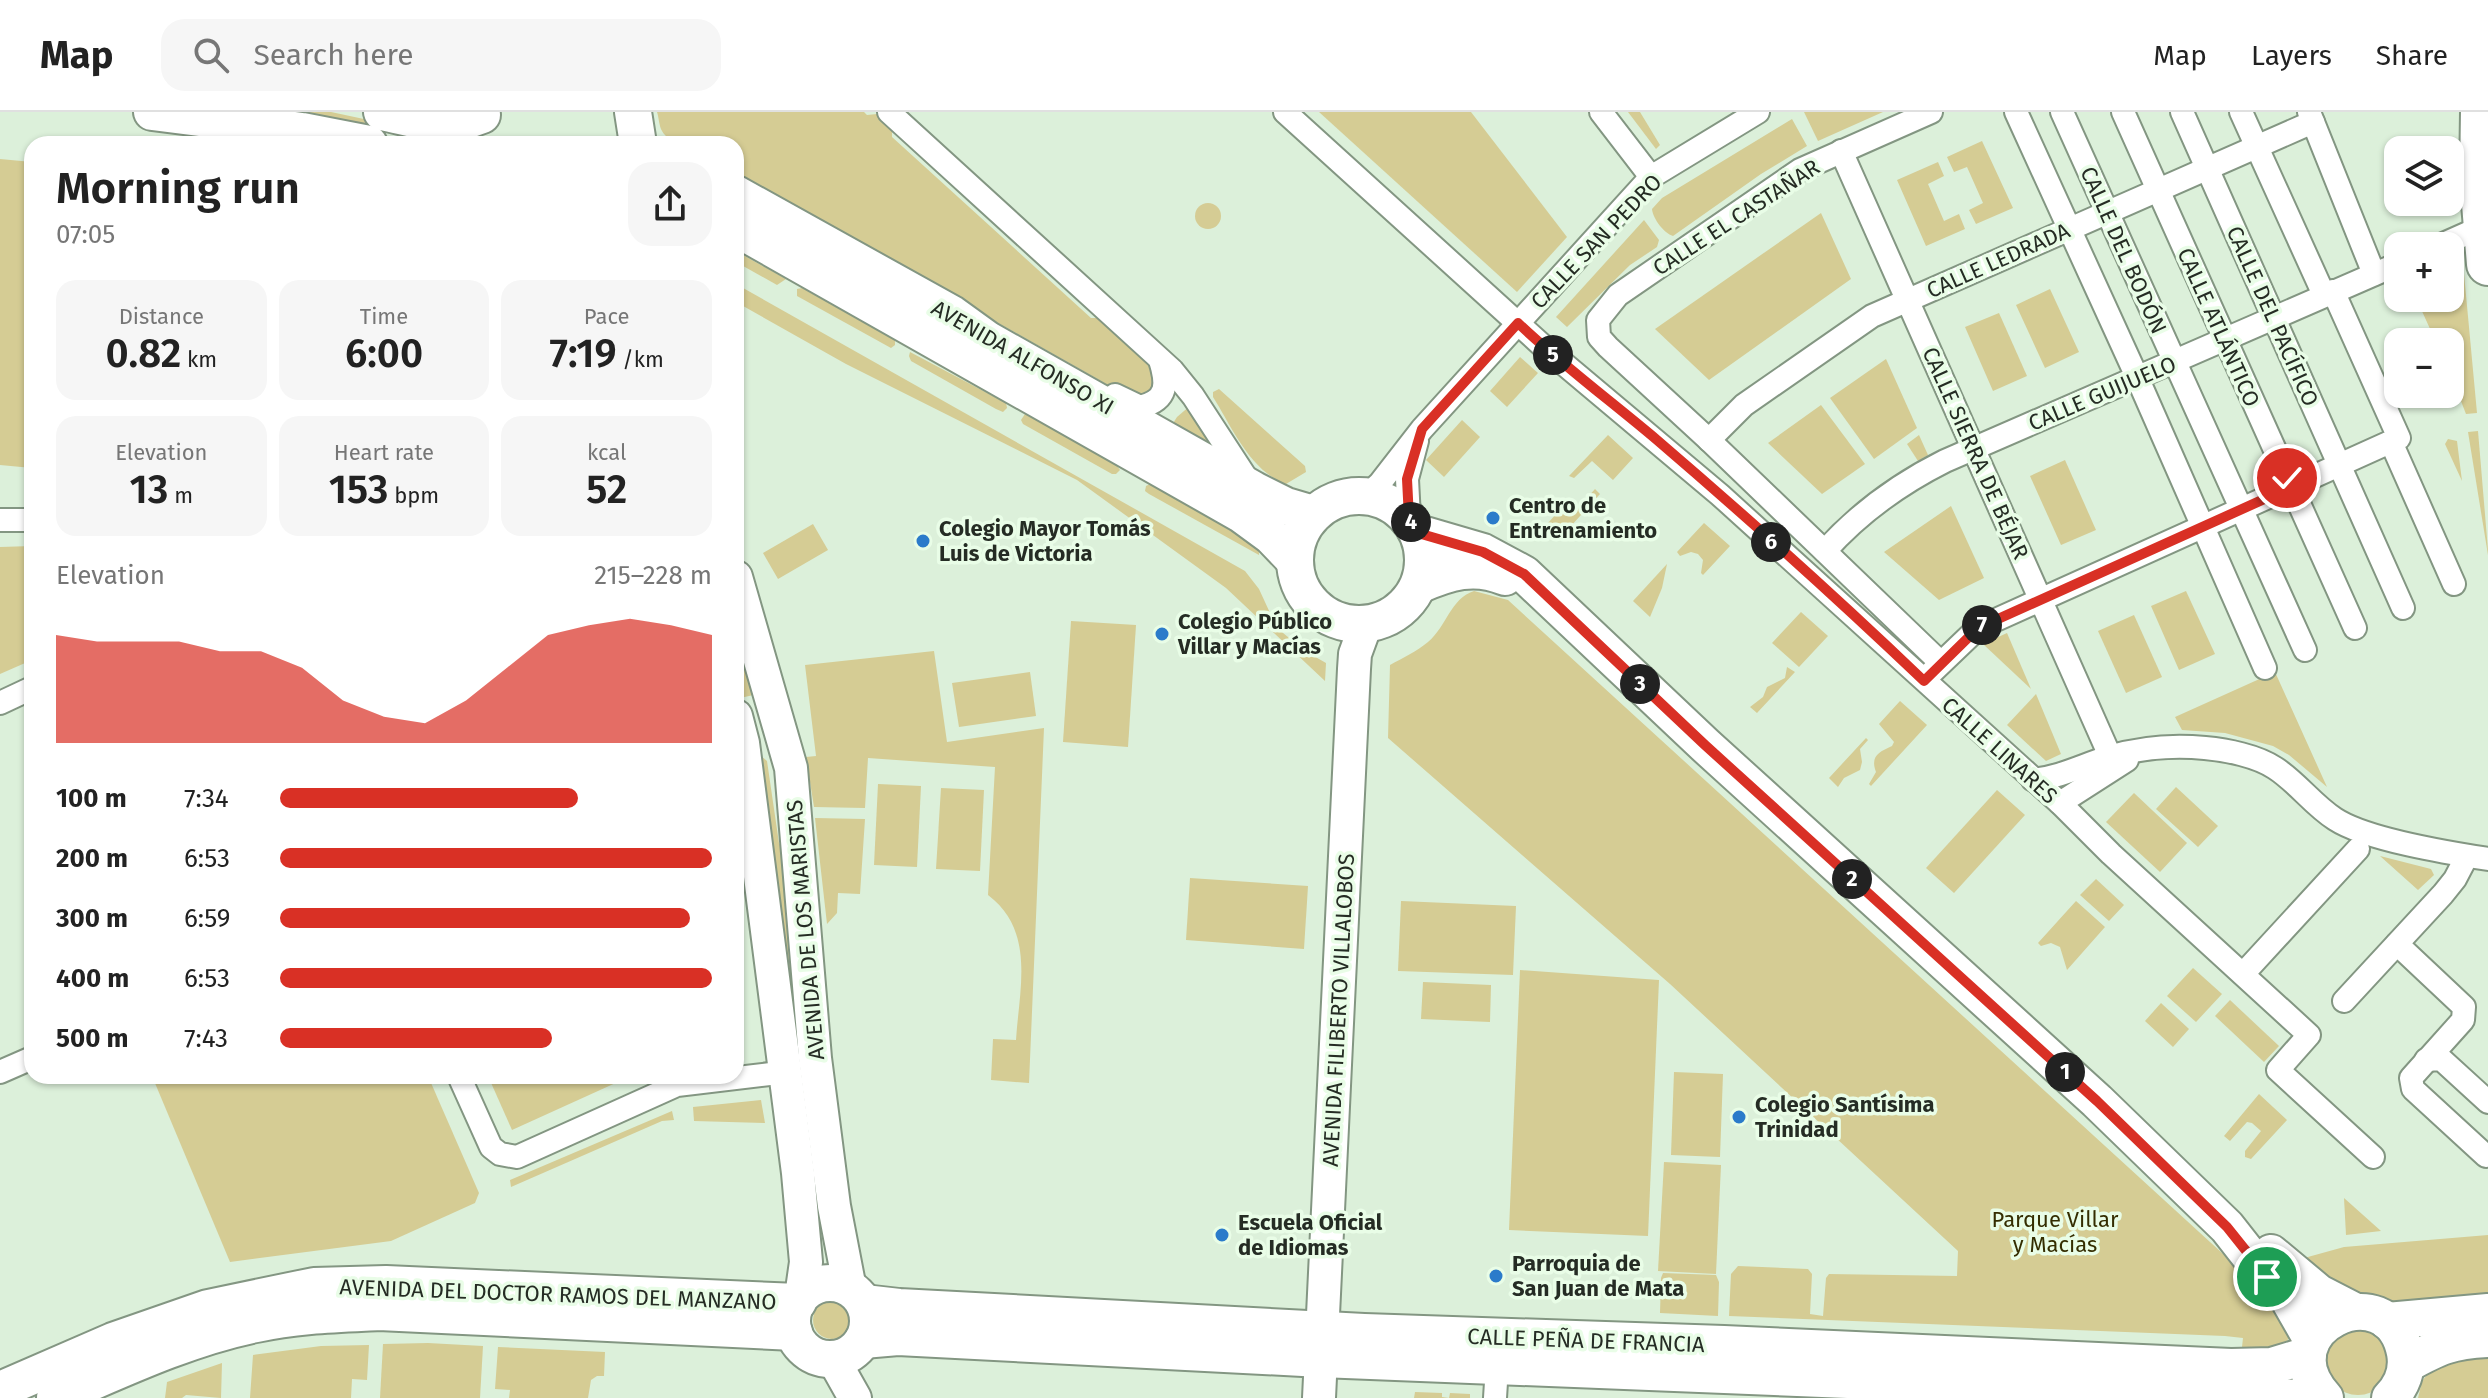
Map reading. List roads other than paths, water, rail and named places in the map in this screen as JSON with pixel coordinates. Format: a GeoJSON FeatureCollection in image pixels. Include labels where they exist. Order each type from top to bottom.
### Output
{"type":"FeatureCollection","features":[{"type":"Feature","properties":{"kind":"highway"},"geometry":{"type":"LineString","coordinates":[[2482,112],[2486,245]]}},
{"type":"Feature","properties":{"kind":"main road"},"geometry":{"type":"LineString","coordinates":[[152,112],[328,136]]}},
{"type":"Feature","properties":{"kind":"main road"},"geometry":{"type":"LineString","coordinates":[[382,112],[445,125],[465,122],[481,124]]}},
{"type":"Feature","properties":{"kind":"main road","name":"AVENIDA ALFONSO XI"},"geometry":{"type":"LineString","coordinates":[[744,198],[952,314],[988,340],[1254,490],[1286,506],[1313,514]]}},
{"type":"Feature","properties":{"kind":"main road","name":"AVENIDA ALFONSO XI"},"geometry":{"type":"LineString","coordinates":[[744,233],[1241,514],[1271,536],[1294,560]]}},
{"type":"Feature","properties":{"kind":"main road"},"geometry":{"type":"LineString","coordinates":[[1414,526],[1423,550],[1419,585],[1392,616],[1366,624],[1336,620],[1322,613],[1301,590],[1294,560],[1302,528],[1313,514],[1334,500],[1352,495],[1389,502],[1414,526],[1483,552],[1524,574],[1712,751],[2097,1101],[2227,1227],[2288,1298],[2310,1348],[2311,1379],[2325,1398]]}},
{"type":"Feature","properties":{"kind":"main road"},"geometry":{"type":"LineString","coordinates":[[1419,585],[1461,570],[1476,569],[1504,577],[1549,598]]}},
{"type":"Feature","properties":{"kind":"main road","name":"AVENIDA DE LOS MARISTAS"},"geometry":{"type":"LineString","coordinates":[[744,604],[791,768],[815,1058],[834,1206],[857,1296]]}},
{"type":"Feature","properties":{"kind":"main road","name":"AVENIDA FILIBERTO VILLALOBOS"},"geometry":{"type":"LineString","coordinates":[[1319,1398],[1354,669],[1355,654],[1366,624]]}},
{"type":"Feature","properties":{"kind":"main road","name":"AVENIDA DE LOS MARISTAS"},"geometry":{"type":"LineString","coordinates":[[744,776],[787,1072],[806,1262],[798,1310]]}},
{"type":"Feature","properties":{"kind":"main road"},"geometry":{"type":"LineString","coordinates":[[2227,1227],[2274,1255],[2319,1293],[2371,1316],[2403,1340],[2400,1387]]}},
{"type":"Feature","properties":{"kind":"main road","name":"AVENIDA DEL DOCTOR RAMOS DEL MANZANO"},"geometry":{"type":"LineString","coordinates":[[0,1390],[113,1341],[208,1308],[314,1286],[386,1284],[798,1310]]}},
{"type":"Feature","properties":{"kind":"main road"},"geometry":{"type":"LineString","coordinates":[[839,1284],[857,1296],[868,1324],[863,1340],[852,1352],[833,1359],[812,1354],[800,1344],[798,1310],[820,1285],[839,1284]]}},
{"type":"Feature","properties":{"kind":"main road","name":"CALLE PEÑA DE FRANCIA"},"geometry":{"type":"LineString","coordinates":[[857,1296],[899,1307],[1322,1344],[1496,1382],[2299,1398]]}},
{"type":"Feature","properties":{"kind":"main road","name":"AVENIDA DEL DOCTOR RAMOS DEL MANZANO"},"geometry":{"type":"LineString","coordinates":[[55,1398],[204,1338],[256,1324],[312,1316],[379,1312],[798,1310]]}},
{"type":"Feature","properties":{"kind":"main road"},"geometry":{"type":"LineString","coordinates":[[2310,1348],[2329,1320],[2488,1312]]}},
{"type":"Feature","properties":{"kind":"main road","name":"CALLE PEÑA DE FRANCIA"},"geometry":{"type":"LineString","coordinates":[[863,1340],[898,1337],[1322,1344],[2231,1367],[2272,1366],[2310,1348]]}},
{"type":"Feature","properties":{"kind":"main road"},"geometry":{"type":"LineString","coordinates":[[2400,1387],[2442,1345],[2488,1339]]}},
{"type":"Feature","properties":{"kind":"main road"},"geometry":{"type":"LineString","coordinates":[[833,1359],[855,1398]]}},
{"type":"Feature","properties":{"kind":"street"},"geometry":{"type":"LineString","coordinates":[[889,112],[1160,359],[1193,396],[1254,490]]}},
{"type":"Feature","properties":{"kind":"street","name":"CALLE LINARES"},"geometry":{"type":"LineString","coordinates":[[1285,112],[1585,383],[1720,495],[2060,803],[2102,847],[2309,1035],[2278,1070],[2373,1157]]}},
{"type":"Feature","properties":{"kind":"street"},"geometry":{"type":"LineString","coordinates":[[1601,112],[1651,177]]}},
{"type":"Feature","properties":{"kind":"street","name":"CALLE SAN PEDRO"},"geometry":{"type":"LineString","coordinates":[[1366,496],[1380,483],[1422,429],[1651,177],[1758,112]]}},
{"type":"Feature","properties":{"kind":"street","name":"CALLE EL CASTAÑAR"},"geometry":{"type":"LineString","coordinates":[[1598,320],[1618,295],[1771,188],[1800,170],[1931,112]]}},
{"type":"Feature","properties":{"kind":"street"},"geometry":{"type":"LineString","coordinates":[[2016,112],[2265,668]]}},
{"type":"Feature","properties":{"kind":"street","name":"CALLE DEL BODÓN"},"geometry":{"type":"LineString","coordinates":[[2062,112],[2305,650]]}},
{"type":"Feature","properties":{"kind":"street","name":"CALLE ATLÁNTICO"},"geometry":{"type":"LineString","coordinates":[[2123,112],[2355,628]]}},
{"type":"Feature","properties":{"kind":"street","name":"CALLE DEL PACÍFICO"},"geometry":{"type":"LineString","coordinates":[[2182,112],[2403,608]]}},
{"type":"Feature","properties":{"kind":"street"},"geometry":{"type":"LineString","coordinates":[[2241,112],[2395,440],[2454,584]]}},
{"type":"Feature","properties":{"kind":"street"},"geometry":{"type":"LineString","coordinates":[[2311,117],[2374,274]]}},
{"type":"Feature","properties":{"kind":"street","name":"CALLE LEDRADA"},"geometry":{"type":"LineString","coordinates":[[1709,440],[1744,405],[1864,320],[2257,147],[2311,117]]}},
{"type":"Feature","properties":{"kind":"street","name":"CALLE SIERRA DE BÉJAR"},"geometry":{"type":"LineString","coordinates":[[1841,151],[2110,756]]}},
{"type":"Feature","properties":{"kind":"street"},"geometry":{"type":"LineString","coordinates":[[2464,245],[2486,245]]}},
{"type":"Feature","properties":{"kind":"street","name":"CALLE GUIJUELO"},"geometry":{"type":"LineString","coordinates":[[1825,551],[1863,512],[1921,473],[2384,270]]}},
{"type":"Feature","properties":{"kind":"street"},"geometry":{"type":"LineString","coordinates":[[952,314],[1014,338],[1140,407],[1159,398],[1164,390],[1166,379],[1160,359]]}},
{"type":"Feature","properties":{"kind":"street","name":"CALLE LINARES"},"geometry":{"type":"LineString","coordinates":[[1598,320],[1599,337],[1941,663]]}},
{"type":"Feature","properties":{"kind":"street","name":"CALLE SAN PEDRO"},"geometry":{"type":"LineString","coordinates":[[1414,526],[1407,479],[1422,429]]}},
{"type":"Feature","properties":{"kind":"street"},"geometry":{"type":"LineString","coordinates":[[1924,681],[1978,628],[2395,440]]}},
{"type":"Feature","properties":{"kind":"street"},"geometry":{"type":"LineString","coordinates":[[0,520],[24,520]]}},
{"type":"Feature","properties":{"kind":"street"},"geometry":{"type":"LineString","coordinates":[[0,703],[24,692]]}},
{"type":"Feature","properties":{"kind":"street"},"geometry":{"type":"LineString","coordinates":[[744,735],[783,733]]}},
{"type":"Feature","properties":{"kind":"street"},"geometry":{"type":"LineString","coordinates":[[2060,803],[2117,765],[2154,748]]}},
{"type":"Feature","properties":{"kind":"street"},"geometry":{"type":"LineString","coordinates":[[2033,780],[2052,778],[2110,756],[2154,748],[2207,748],[2264,763],[2282,773],[2336,820],[2357,830],[2478,857]]}},
{"type":"Feature","properties":{"kind":"street"},"geometry":{"type":"LineString","coordinates":[[2243,974],[2358,849]]}},
{"type":"Feature","properties":{"kind":"street"},"geometry":{"type":"LineString","coordinates":[[2344,1001],[2478,857]]}},
{"type":"Feature","properties":{"kind":"street"},"geometry":{"type":"LineString","coordinates":[[2397,944],[2464,1007],[2463,1020],[2438,1053],[2411,1078],[2413,1089],[2487,1155]]}},
{"type":"Feature","properties":{"kind":"street"},"geometry":{"type":"LineString","coordinates":[[2438,1053],[2488,1102]]}},
{"type":"Feature","properties":{"kind":"street"},"geometry":{"type":"LineString","coordinates":[[0,1072],[24,1062]]}},
{"type":"Feature","properties":{"kind":"street"},"geometry":{"type":"LineString","coordinates":[[744,1075],[787,1072]]}},
{"type":"Feature","properties":{"kind":"street"},"geometry":{"type":"LineString","coordinates":[[463,1084],[491,1147],[500,1154],[517,1157],[667,1084]]}},
{"type":"Feature","properties":{"kind":"place","name":"Centro de Entrenamiento"},"geometry":{"type":"Point","coordinates":[1493,518]}},
{"type":"Feature","properties":{"kind":"place","name":"Colegio Mayor Tomás Luis de Victoria"},"geometry":{"type":"Point","coordinates":[923,541]}},
{"type":"Feature","properties":{"kind":"place","name":"Colegio Público Villar y Macías"},"geometry":{"type":"Point","coordinates":[1162,634]}},
{"type":"Feature","properties":{"kind":"place","name":"Colegio Santísima Trinidad"},"geometry":{"type":"Point","coordinates":[1739,1117]}},
{"type":"Feature","properties":{"kind":"place","name":"Escuela Oficial de Idiomas"},"geometry":{"type":"Point","coordinates":[1222,1235]}},
{"type":"Feature","properties":{"kind":"place","name":"Parroquia de San Juan de Mata"},"geometry":{"type":"Point","coordinates":[1496,1276]}},
{"type":"Feature","properties":{"kind":"park label","name":"Parque Villar y Macías"},"geometry":{"type":"Point","coordinates":[2055,1232]}}]}
